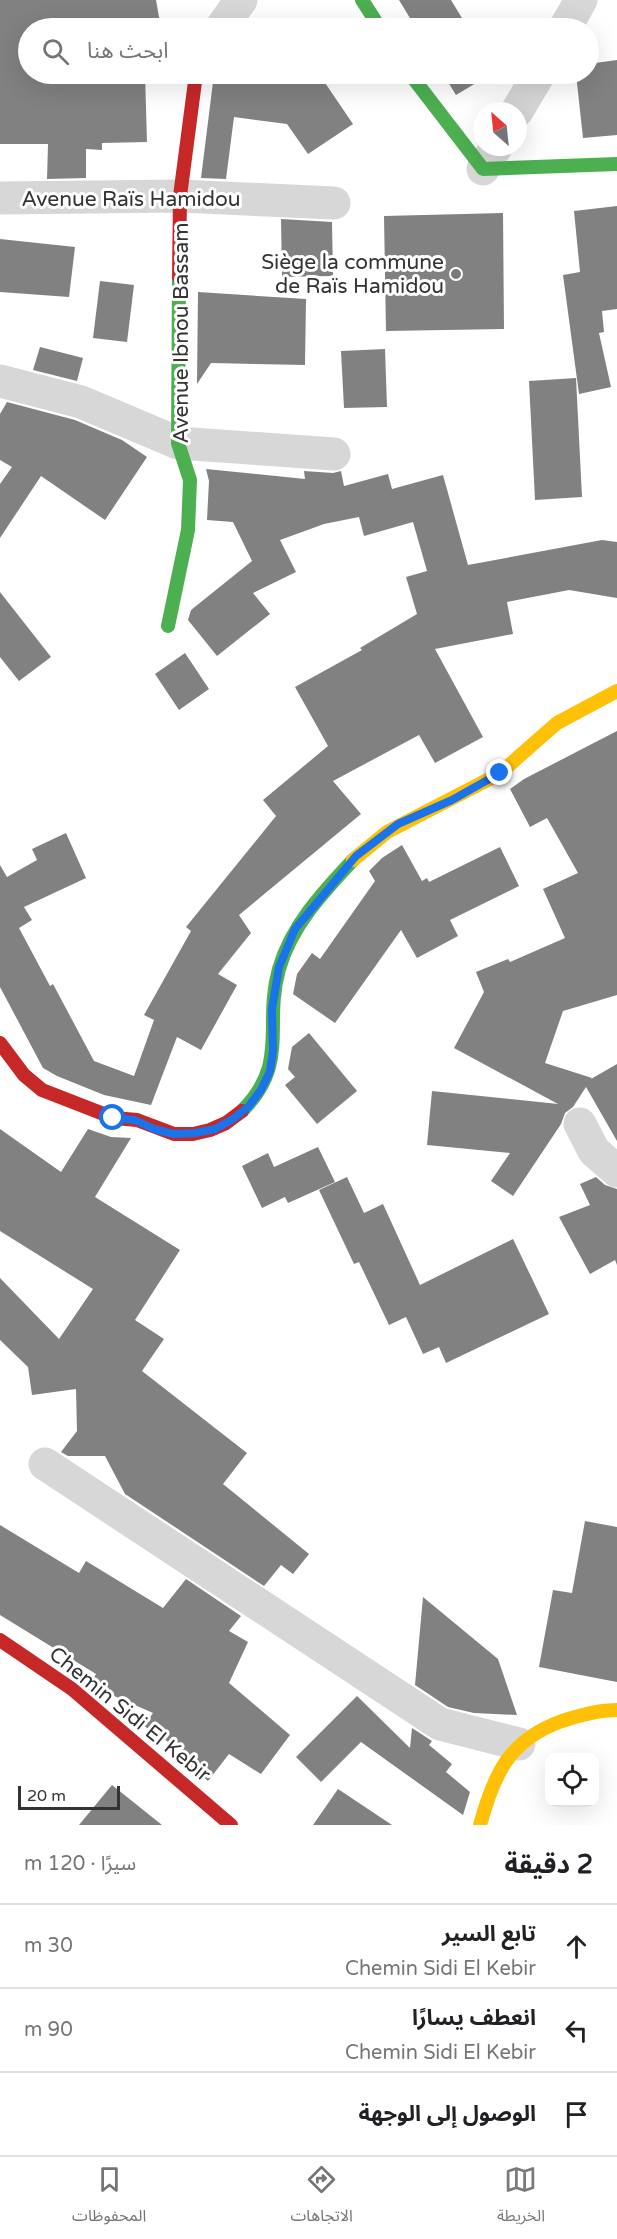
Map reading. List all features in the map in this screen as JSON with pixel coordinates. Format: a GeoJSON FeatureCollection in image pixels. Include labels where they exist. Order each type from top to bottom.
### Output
{"type":"FeatureCollection","features":[{"type":"Feature","properties":{"kind":"street"},"geometry":{"type":"LineString","coordinates":[[228,18],[241,0]]}},
{"type":"Feature","properties":{"kind":"street"},"geometry":{"type":"LineString","coordinates":[[362,0],[374,18]]}},
{"type":"Feature","properties":{"kind":"street"},"geometry":{"type":"LineString","coordinates":[[571,18],[581,0]]}},
{"type":"Feature","properties":{"kind":"street","name":"Avenue Ibnou Bassam"},"geometry":{"type":"LineString","coordinates":[[168,626],[188,520],[190,480],[178,443],[180,196],[195,84]]}},
{"type":"Feature","properties":{"kind":"street"},"geometry":{"type":"LineString","coordinates":[[417,84],[425,96],[490,158],[617,164]]}},
{"type":"Feature","properties":{"kind":"street"},"geometry":{"type":"LineString","coordinates":[[522,102],[532,84]]}},
{"type":"Feature","properties":{"kind":"street","name":"Avenue Raïs Hamidou"},"geometry":{"type":"LineString","coordinates":[[0,198],[180,196],[334,203]]}},
{"type":"Feature","properties":{"kind":"street"},"geometry":{"type":"LineString","coordinates":[[0,381],[81,402],[178,443],[334,454]]}},
{"type":"Feature","properties":{"kind":"street"},"geometry":{"type":"LineString","coordinates":[[0,1043],[15,1065],[41,1089],[113,1118],[135,1120],[154,1129],[174,1134],[215,1129],[233,1119],[249,1106],[261,1090],[270,1071],[273,1051],[272,1009],[279,967],[295,929],[356,856],[398,824],[452,800],[500,773],[558,722],[617,691]]}},
{"type":"Feature","properties":{"kind":"street"},"geometry":{"type":"LineString","coordinates":[[580,1124],[594,1150],[617,1171]]}},
{"type":"Feature","properties":{"kind":"street"},"geometry":{"type":"LineString","coordinates":[[45,1464],[440,1724],[519,1744]]}},
{"type":"Feature","properties":{"kind":"street","name":"Chemin Sidi El Kebir"},"geometry":{"type":"LineString","coordinates":[[0,1640],[72,1689],[231,1825]]}},
{"type":"Feature","properties":{"kind":"street"},"geometry":{"type":"LineString","coordinates":[[480,1825],[497,1773],[527,1737],[550,1724],[599,1709],[617,1710]]}},
{"type":"Feature","properties":{"kind":"building"},"geometry":{"type":"Polygon","coordinates":[[[0,0],[156,0],[159,18],[18,18],[18,84],[145,84],[147,142],[102,143],[102,150],[86,149],[86,178],[47,179],[48,144],[0,144],[0,0]]]}},
{"type":"Feature","properties":{"kind":"building"},"geometry":{"type":"Polygon","coordinates":[[[399,0],[451,0],[462,18],[410,18],[399,0]]]}},
{"type":"Feature","properties":{"kind":"building"},"geometry":{"type":"Polygon","coordinates":[[[617,60],[617,135],[583,138],[577,84],[599,84],[599,62],[617,60]]]}},
{"type":"Feature","properties":{"kind":"building"},"geometry":{"type":"Polygon","coordinates":[[[213,84],[326,84],[353,124],[308,154],[287,124],[234,117],[226,179],[201,178],[213,84]]]}},
{"type":"Feature","properties":{"kind":"building"},"geometry":{"type":"Polygon","coordinates":[[[449,84],[474,84],[456,95],[449,84]]]}},
{"type":"Feature","properties":{"kind":"building"},"geometry":{"type":"Polygon","coordinates":[[[617,206],[617,309],[602,311],[604,332],[599,333],[611,387],[579,394],[563,275],[580,272],[574,211],[617,206]]]}},
{"type":"Feature","properties":{"kind":"building"},"geometry":{"type":"Polygon","coordinates":[[[503,213],[504,329],[386,331],[384,216],[503,213]]]}},
{"type":"Feature","properties":{"kind":"building"},"geometry":{"type":"Polygon","coordinates":[[[281,219],[332,222],[333,276],[282,277],[281,219]]]}},
{"type":"Feature","properties":{"kind":"building"},"geometry":{"type":"Polygon","coordinates":[[[0,239],[75,247],[69,297],[0,292],[0,239]]]}},
{"type":"Feature","properties":{"kind":"building"},"geometry":{"type":"Polygon","coordinates":[[[100,281],[134,285],[127,342],[93,338],[100,281]]]}},
{"type":"Feature","properties":{"kind":"building"},"geometry":{"type":"Polygon","coordinates":[[[198,292],[306,299],[305,365],[211,363],[197,384],[198,292]]]}},
{"type":"Feature","properties":{"kind":"building"},"geometry":{"type":"Polygon","coordinates":[[[40,347],[83,358],[77,381],[33,370],[40,347]]]}},
{"type":"Feature","properties":{"kind":"building"},"geometry":{"type":"Polygon","coordinates":[[[385,349],[387,407],[344,408],[341,351],[385,349]]]}},
{"type":"Feature","properties":{"kind":"building"},"geometry":{"type":"Polygon","coordinates":[[[576,378],[582,497],[535,500],[529,381],[576,378]]]}},
{"type":"Feature","properties":{"kind":"building"},"geometry":{"type":"Polygon","coordinates":[[[7,402],[75,420],[122,440],[147,457],[105,520],[41,476],[0,538],[0,484],[12,467],[0,460],[0,414],[7,402]]]}},
{"type":"Feature","properties":{"kind":"building"},"geometry":{"type":"Polygon","coordinates":[[[206,469],[305,479],[304,471],[333,473],[341,471],[344,486],[388,474],[392,489],[443,475],[468,565],[602,540],[617,542],[617,598],[569,590],[507,602],[513,634],[435,649],[483,737],[435,763],[419,735],[333,781],[361,814],[239,915],[251,933],[218,974],[237,985],[201,1050],[177,1037],[151,1105],[104,1095],[43,1068],[0,987],[0,865],[7,877],[37,860],[32,849],[66,833],[86,878],[24,907],[32,920],[19,928],[50,986],[53,984],[94,1061],[134,1076],[154,1020],[144,1015],[191,931],[186,927],[276,816],[263,800],[328,746],[295,687],[362,650],[360,648],[417,614],[406,577],[427,571],[413,522],[364,536],[359,517],[324,524],[280,540],[296,572],[253,593],[270,614],[217,656],[188,620],[191,610],[252,561],[233,522],[207,520],[209,481],[206,469]]]}},
{"type":"Feature","properties":{"kind":"building"},"geometry":{"type":"Polygon","coordinates":[[[0,592],[51,657],[19,681],[0,657],[0,592]]]}},
{"type":"Feature","properties":{"kind":"building"},"geometry":{"type":"Polygon","coordinates":[[[185,653],[209,689],[179,710],[155,674],[185,653]]]}},
{"type":"Feature","properties":{"kind":"building"},"geometry":{"type":"Polygon","coordinates":[[[617,731],[617,995],[563,1011],[545,1063],[591,1079],[617,1064],[617,1141],[586,1087],[573,1107],[565,1113],[561,1124],[513,1196],[491,1181],[510,1153],[427,1145],[432,1091],[558,1104],[454,1048],[484,992],[476,972],[508,959],[510,962],[565,938],[543,889],[578,873],[547,818],[530,827],[510,789],[524,779],[617,731]]]}},
{"type":"Feature","properties":{"kind":"building"},"geometry":{"type":"Polygon","coordinates":[[[402,845],[422,881],[427,878],[429,882],[500,847],[519,886],[450,920],[458,936],[417,958],[401,930],[335,1023],[293,994],[297,974],[312,953],[320,959],[375,881],[369,871],[382,858],[402,845]]]}},
{"type":"Feature","properties":{"kind":"building"},"geometry":{"type":"Polygon","coordinates":[[[309,1033],[357,1091],[317,1124],[285,1085],[295,1077],[288,1069],[292,1047],[309,1033]]]}},
{"type":"Feature","properties":{"kind":"building"},"geometry":{"type":"Polygon","coordinates":[[[0,1129],[61,1172],[88,1129],[111,1137],[131,1138],[95,1197],[180,1250],[135,1320],[164,1339],[142,1371],[247,1453],[223,1484],[309,1554],[293,1574],[281,1565],[264,1586],[125,1494],[105,1456],[68,1456],[61,1452],[77,1431],[76,1389],[32,1395],[28,1367],[0,1340],[0,1278],[59,1339],[93,1289],[0,1231],[0,1129]]]}},
{"type":"Feature","properties":{"kind":"building"},"geometry":{"type":"Polygon","coordinates":[[[318,1147],[335,1182],[288,1203],[285,1197],[262,1208],[242,1166],[268,1153],[274,1167],[318,1147]]]}},
{"type":"Feature","properties":{"kind":"building"},"geometry":{"type":"Polygon","coordinates":[[[347,1177],[364,1213],[383,1204],[420,1285],[513,1239],[549,1314],[446,1363],[439,1347],[423,1354],[406,1317],[389,1325],[359,1262],[354,1264],[319,1190],[347,1177]]]}},
{"type":"Feature","properties":{"kind":"building"},"geometry":{"type":"Polygon","coordinates":[[[596,1177],[605,1185],[617,1189],[617,1265],[615,1260],[590,1274],[559,1217],[590,1205],[580,1184],[596,1177]]]}},
{"type":"Feature","properties":{"kind":"building"},"geometry":{"type":"Polygon","coordinates":[[[585,1521],[617,1527],[617,1682],[539,1667],[553,1590],[572,1593],[585,1521]]]}},
{"type":"Feature","properties":{"kind":"building"},"geometry":{"type":"Polygon","coordinates":[[[0,1525],[79,1573],[86,1561],[163,1608],[186,1579],[241,1616],[229,1631],[248,1642],[229,1683],[290,1735],[261,1774],[229,1754],[208,1781],[179,1756],[182,1751],[144,1726],[153,1713],[105,1692],[92,1681],[96,1674],[0,1615],[0,1525]]]}},
{"type":"Feature","properties":{"kind":"building"},"geometry":{"type":"Polygon","coordinates":[[[423,1597],[498,1659],[517,1715],[474,1713],[448,1707],[415,1685],[423,1597]]]}},
{"type":"Feature","properties":{"kind":"building"},"geometry":{"type":"Polygon","coordinates":[[[357,1696],[410,1748],[412,1728],[432,1741],[429,1745],[452,1764],[446,1772],[470,1792],[463,1815],[361,1742],[321,1782],[296,1757],[357,1696]]]}},
{"type":"Feature","properties":{"kind":"building"},"geometry":{"type":"Polygon","coordinates":[[[112,1785],[162,1825],[79,1825],[112,1785]]]}},
{"type":"Feature","properties":{"kind":"building"},"geometry":{"type":"Polygon","coordinates":[[[338,1789],[392,1825],[313,1825],[338,1789]]]}},
{"type":"Feature","properties":{"kind":"traffic: fast"},"geometry":{"type":"LineString","coordinates":[[362,0],[374,18]]}},
{"type":"Feature","properties":{"kind":"traffic: fast"},"geometry":{"type":"LineString","coordinates":[[418,84],[483,169],[617,164]]}},
{"type":"Feature","properties":{"kind":"traffic: fast"},"geometry":{"type":"LineString","coordinates":[[168,626],[188,530],[190,480],[178,443],[179,277]]}},
{"type":"Feature","properties":{"kind":"traffic: fast"},"geometry":{"type":"LineString","coordinates":[[242,1111],[257,1093],[266,1077],[271,1060],[275,989],[284,953],[309,910],[353,860]]}},
{"type":"Feature","properties":{"kind":"traffic: slow"},"geometry":{"type":"LineString","coordinates":[[353,860],[387,832],[499,774],[557,723],[617,691]]}},
{"type":"Feature","properties":{"kind":"traffic: slow"},"geometry":{"type":"LineString","coordinates":[[480,1825],[498,1775],[516,1749],[529,1738],[562,1721],[596,1712],[617,1710]]}},
{"type":"Feature","properties":{"kind":"traffic: jam"},"geometry":{"type":"LineString","coordinates":[[179,277],[180,196],[195,84]]}},
{"type":"Feature","properties":{"kind":"traffic: jam"},"geometry":{"type":"LineString","coordinates":[[0,1043],[24,1075],[42,1090],[114,1118],[137,1120],[174,1134],[193,1134],[226,1123],[242,1111]]}},
{"type":"Feature","properties":{"kind":"traffic: jam"},"geometry":{"type":"LineString","coordinates":[[0,1640],[72,1689],[231,1825]]}},
{"type":"Feature","properties":{"kind":"place","name":"Siège la commune de Raïs Hamidou"},"geometry":{"type":"Point","coordinates":[456,274]}},
{"type":"Feature","properties":{"kind":"route"},"geometry":{"type":"LineString","coordinates":[[113,1118],[135,1120],[154,1129],[174,1134],[195,1133],[215,1129],[233,1119],[249,1106],[261,1090],[270,1071],[273,1051],[272,1009],[279,967],[295,929],[356,856],[398,824],[452,800],[500,773]]}}]}
